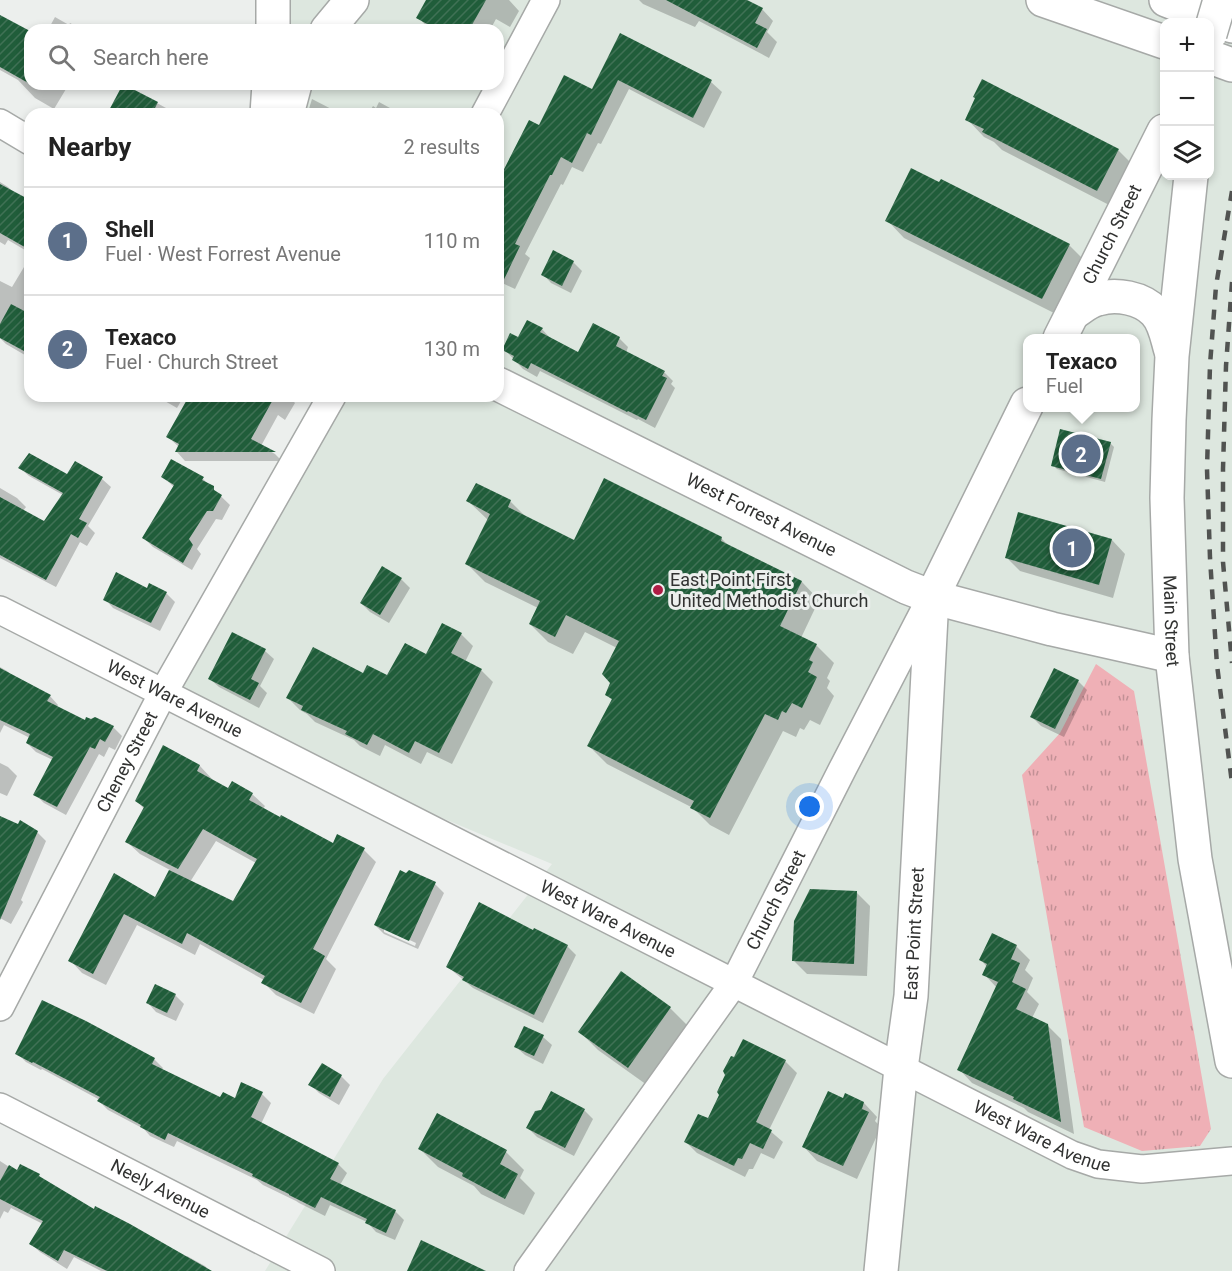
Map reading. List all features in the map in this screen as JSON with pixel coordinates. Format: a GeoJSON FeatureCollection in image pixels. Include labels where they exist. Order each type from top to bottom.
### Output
{"type":"FeatureCollection","features":[{"type":"Feature","properties":{"kind":"main road"},"geometry":{"type":"LineString","coordinates":[[273,0],[273,24]]}},
{"type":"Feature","properties":{"kind":"main road"},"geometry":{"type":"LineString","coordinates":[[332,24],[352,0]]}},
{"type":"Feature","properties":{"kind":"main road"},"geometry":{"type":"LineString","coordinates":[[1043,0],[1160,41]]}},
{"type":"Feature","properties":{"kind":"main road"},"geometry":{"type":"LineString","coordinates":[[1166,0],[1232,26]]}},
{"type":"Feature","properties":{"kind":"main road"},"geometry":{"type":"LineString","coordinates":[[1214,19],[1220,0]]}},
{"type":"Feature","properties":{"kind":"main road"},"geometry":{"type":"LineString","coordinates":[[1214,59],[1232,65]]}},
{"type":"Feature","properties":{"kind":"main road"},"geometry":{"type":"LineString","coordinates":[[268,108],[269,90]]}},
{"type":"Feature","properties":{"kind":"main road"},"geometry":{"type":"LineString","coordinates":[[289,108],[294,90]]}},
{"type":"Feature","properties":{"kind":"main road","name":"Church Street"},"geometry":{"type":"LineString","coordinates":[[1067,326],[1160,139]]}},
{"type":"Feature","properties":{"kind":"main road","name":"Main Street"},"geometry":{"type":"LineString","coordinates":[[1191,180],[1172,356],[1169,429],[1167,498],[1172,656],[1195,859],[1232,1061]]}},
{"type":"Feature","properties":{"kind":"main road"},"geometry":{"type":"LineString","coordinates":[[1067,326],[1096,299],[1119,296],[1141,302],[1156,313],[1164,327],[1172,356]]}},
{"type":"Feature","properties":{"kind":"main road","name":"West Forrest Avenue"},"geometry":{"type":"LineString","coordinates":[[504,387],[906,587],[932,597],[1053,629],[1172,656]]}},
{"type":"Feature","properties":{"kind":"main road","name":"Church Street"},"geometry":{"type":"LineString","coordinates":[[932,597],[1023,412]]}},
{"type":"Feature","properties":{"kind":"main road","name":"East Point Street"},"geometry":{"type":"LineString","coordinates":[[881,1271],[901,1068],[911,996],[932,597]]}},
{"type":"Feature","properties":{"kind":"street"},"geometry":{"type":"LineString","coordinates":[[504,80],[546,0]]}},
{"type":"Feature","properties":{"kind":"street"},"geometry":{"type":"LineString","coordinates":[[489,108],[499,90]]}},
{"type":"Feature","properties":{"kind":"street"},"geometry":{"type":"LineString","coordinates":[[0,123],[24,137]]}},
{"type":"Feature","properties":{"kind":"street","name":"Cheney Street"},"geometry":{"type":"LineString","coordinates":[[0,1007],[163,693],[329,402]]}},
{"type":"Feature","properties":{"kind":"street","name":"Church Street"},"geometry":{"type":"LineString","coordinates":[[528,1271],[734,983],[932,597]]}},
{"type":"Feature","properties":{"kind":"street","name":"West Ware Avenue"},"geometry":{"type":"LineString","coordinates":[[0,610],[1072,1155],[1098,1164],[1142,1170],[1232,1161]]}},
{"type":"Feature","properties":{"kind":"street","name":"Neely Avenue"},"geometry":{"type":"LineString","coordinates":[[0,1107],[321,1271]]}},
{"type":"Feature","properties":{"kind":"shaded area"},"geometry":{"type":"Polygon","coordinates":[[[265,0],[1232,0],[1232,1271],[265,1271],[383,1079],[552,864],[161,700],[341,402],[504,402],[504,108],[268,108],[267,90],[504,90],[504,24],[265,24],[265,0]]]}},
{"type":"Feature","properties":{"kind":"green space"},"geometry":{"type":"Polygon","coordinates":[[[1096,664],[1134,691],[1211,1129],[1200,1146],[1142,1151],[1084,1127],[1022,775],[1060,733],[1096,664]]]}},
{"type":"Feature","properties":{"kind":"building"},"geometry":{"type":"Polygon","coordinates":[[[426,0],[486,0],[472,24],[427,24],[416,18],[426,0]]]}},
{"type":"Feature","properties":{"kind":"building"},"geometry":{"type":"Polygon","coordinates":[[[666,0],[747,0],[763,8],[755,23],[767,29],[757,48],[666,0]]]}},
{"type":"Feature","properties":{"kind":"building"},"geometry":{"type":"Polygon","coordinates":[[[0,15],[24,28],[24,81],[0,67],[0,15]]]}},
{"type":"Feature","properties":{"kind":"building"},"geometry":{"type":"Polygon","coordinates":[[[620,33],[712,80],[693,118],[618,80],[591,135],[587,133],[572,163],[561,157],[550,175],[515,244],[520,246],[504,279],[504,169],[529,120],[539,125],[564,75],[592,89],[620,33]]]}},
{"type":"Feature","properties":{"kind":"building"},"geometry":{"type":"Polygon","coordinates":[[[982,79],[1119,149],[1097,191],[982,132],[984,129],[965,120],[982,79]]]}},
{"type":"Feature","properties":{"kind":"building"},"geometry":{"type":"Polygon","coordinates":[[[120,90],[135,90],[158,102],[155,108],[110,108],[120,90]]]}},
{"type":"Feature","properties":{"kind":"building"},"geometry":{"type":"Polygon","coordinates":[[[911,168],[939,182],[941,179],[1070,244],[1042,299],[885,221],[911,168]]]}},
{"type":"Feature","properties":{"kind":"building"},"geometry":{"type":"Polygon","coordinates":[[[0,184],[24,197],[24,247],[0,233],[0,184]]]}},
{"type":"Feature","properties":{"kind":"building"},"geometry":{"type":"Polygon","coordinates":[[[553,250],[574,261],[562,286],[541,275],[553,250]]]}},
{"type":"Feature","properties":{"kind":"building"},"geometry":{"type":"Polygon","coordinates":[[[11,304],[24,311],[24,351],[0,338],[0,324],[11,304]]]}},
{"type":"Feature","properties":{"kind":"building"},"geometry":{"type":"Polygon","coordinates":[[[527,320],[543,328],[540,332],[578,352],[593,323],[620,337],[616,346],[665,371],[662,376],[667,378],[646,420],[531,363],[528,369],[512,360],[514,356],[504,351],[504,346],[510,333],[518,337],[527,320]]]}},
{"type":"Feature","properties":{"kind":"building"},"geometry":{"type":"Polygon","coordinates":[[[186,402],[272,402],[251,439],[276,452],[175,452],[179,444],[166,437],[186,402]]]}},
{"type":"Feature","properties":{"kind":"building"},"geometry":{"type":"Polygon","coordinates":[[[1060,429],[1111,442],[1101,479],[1051,466],[1060,429]]]}},
{"type":"Feature","properties":{"kind":"building"},"geometry":{"type":"Polygon","coordinates":[[[29,453],[67,474],[75,461],[103,477],[79,519],[87,523],[78,538],[71,534],[46,580],[0,555],[0,497],[44,521],[63,493],[18,468],[29,453]]]}},
{"type":"Feature","properties":{"kind":"building"},"geometry":{"type":"Polygon","coordinates":[[[171,459],[204,477],[202,480],[214,486],[214,490],[222,495],[213,511],[207,511],[189,539],[193,545],[183,563],[142,538],[174,485],[161,477],[171,459]]]}},
{"type":"Feature","properties":{"kind":"building","name":"East Point First United Methodist Church"},"geometry":{"type":"Polygon","coordinates":[[[604,478],[722,537],[721,541],[802,581],[780,626],[817,644],[809,660],[813,662],[808,672],[817,677],[802,708],[792,703],[786,713],[782,711],[778,720],[765,714],[710,818],[690,808],[694,801],[587,746],[612,699],[605,695],[610,683],[602,674],[619,641],[566,615],[555,637],[529,624],[540,601],[465,564],[490,514],[466,501],[476,483],[511,500],[508,507],[574,540],[604,478]]]}},
{"type":"Feature","properties":{"kind":"building"},"geometry":{"type":"Polygon","coordinates":[[[1018,512],[1112,539],[1099,585],[1005,558],[1018,512]]]}},
{"type":"Feature","properties":{"kind":"building"},"geometry":{"type":"Polygon","coordinates":[[[382,566],[402,578],[380,615],[360,603],[382,566]]]}},
{"type":"Feature","properties":{"kind":"building"},"geometry":{"type":"Polygon","coordinates":[[[116,572],[147,588],[149,583],[167,592],[151,623],[103,600],[116,572]]]}},
{"type":"Feature","properties":{"kind":"building"},"geometry":{"type":"Polygon","coordinates":[[[442,623],[462,633],[451,653],[482,669],[439,753],[415,741],[409,753],[373,734],[367,745],[345,734],[347,731],[301,710],[303,706],[286,698],[313,647],[363,673],[367,665],[387,675],[405,643],[426,654],[442,623]]]}},
{"type":"Feature","properties":{"kind":"building"},"geometry":{"type":"Polygon","coordinates":[[[232,632],[266,649],[251,679],[259,683],[250,700],[208,679],[232,632]]]}},
{"type":"Feature","properties":{"kind":"building"},"geometry":{"type":"Polygon","coordinates":[[[0,668],[51,695],[47,701],[85,720],[86,717],[91,719],[95,717],[114,726],[105,742],[100,739],[95,749],[90,747],[57,807],[33,795],[53,757],[26,743],[30,734],[0,720],[0,668]]]}},
{"type":"Feature","properties":{"kind":"building"},"geometry":{"type":"Polygon","coordinates":[[[1054,668],[1079,680],[1055,729],[1030,717],[1054,668]]]}},
{"type":"Feature","properties":{"kind":"building"},"geometry":{"type":"Polygon","coordinates":[[[163,745],[200,765],[197,771],[228,788],[232,781],[253,793],[249,800],[280,817],[281,815],[333,843],[337,834],[365,848],[313,949],[325,956],[301,1003],[261,983],[265,976],[187,933],[182,944],[124,914],[93,974],[68,961],[114,873],[155,897],[169,870],[233,901],[257,859],[203,829],[178,869],[125,842],[144,807],[135,801],[163,745]]]}},
{"type":"Feature","properties":{"kind":"building"},"geometry":{"type":"Polygon","coordinates":[[[0,816],[18,824],[20,820],[38,831],[0,920],[0,816]]]}},
{"type":"Feature","properties":{"kind":"building"},"geometry":{"type":"Polygon","coordinates":[[[400,870],[406,873],[409,870],[436,882],[409,941],[374,925],[400,870]]]}},
{"type":"Feature","properties":{"kind":"building"},"geometry":{"type":"Polygon","coordinates":[[[810,889],[857,891],[854,964],[792,961],[794,921],[810,889]]]}},
{"type":"Feature","properties":{"kind":"building"},"geometry":{"type":"Polygon","coordinates":[[[479,902],[568,945],[534,1015],[462,980],[464,977],[446,967],[479,902]]]}},
{"type":"Feature","properties":{"kind":"building"},"geometry":{"type":"Polygon","coordinates":[[[992,933],[1017,945],[1011,959],[1020,963],[1012,982],[1026,989],[1016,1009],[1048,1024],[1061,1122],[957,1070],[998,982],[982,975],[987,964],[979,960],[992,933]]]}},
{"type":"Feature","properties":{"kind":"building"},"geometry":{"type":"Polygon","coordinates":[[[621,971],[671,1007],[628,1068],[578,1032],[621,971]]]}},
{"type":"Feature","properties":{"kind":"building"},"geometry":{"type":"Polygon","coordinates":[[[155,984],[176,994],[167,1013],[146,1003],[155,984]]]}},
{"type":"Feature","properties":{"kind":"building"},"geometry":{"type":"Polygon","coordinates":[[[42,1000],[155,1058],[152,1064],[220,1097],[223,1092],[235,1098],[241,1082],[263,1092],[251,1117],[339,1163],[330,1179],[396,1210],[386,1233],[365,1223],[367,1219],[321,1197],[315,1208],[252,1176],[253,1174],[168,1133],[165,1140],[97,1101],[100,1097],[15,1054],[42,1000]]]}},
{"type":"Feature","properties":{"kind":"building"},"geometry":{"type":"Polygon","coordinates":[[[524,1026],[544,1035],[534,1056],[514,1047],[524,1026]]]}},
{"type":"Feature","properties":{"kind":"building"},"geometry":{"type":"Polygon","coordinates":[[[743,1039],[786,1060],[756,1122],[772,1130],[763,1149],[750,1143],[742,1159],[738,1158],[734,1166],[684,1142],[698,1114],[708,1118],[719,1095],[717,1092],[725,1075],[723,1071],[731,1056],[734,1057],[743,1039]]]}},
{"type":"Feature","properties":{"kind":"building"},"geometry":{"type":"Polygon","coordinates":[[[322,1063],[342,1075],[330,1097],[308,1085],[322,1063]]]}},
{"type":"Feature","properties":{"kind":"building"},"geometry":{"type":"Polygon","coordinates":[[[551,1091],[585,1109],[565,1148],[526,1128],[535,1111],[541,1110],[551,1091]]]}},
{"type":"Feature","properties":{"kind":"building"},"geometry":{"type":"Polygon","coordinates":[[[828,1091],[843,1098],[845,1093],[864,1102],[862,1109],[869,1112],[843,1166],[802,1147],[828,1091]]]}},
{"type":"Feature","properties":{"kind":"building"},"geometry":{"type":"Polygon","coordinates":[[[437,1113],[507,1150],[500,1164],[518,1174],[505,1199],[418,1149],[437,1113]]]}},
{"type":"Feature","properties":{"kind":"building"},"geometry":{"type":"Polygon","coordinates":[[[20,1164],[40,1174],[39,1176],[94,1209],[95,1206],[130,1224],[212,1271],[107,1271],[64,1250],[58,1261],[29,1244],[43,1221],[0,1199],[0,1181],[9,1165],[17,1170],[20,1164]]]}},
{"type":"Feature","properties":{"kind":"building"},"geometry":{"type":"Polygon","coordinates":[[[421,1240],[486,1271],[407,1271],[421,1240]]]}},
{"type":"Feature","properties":{"kind":"railway"},"geometry":{"type":"LineString","coordinates":[[1232,191],[1216,286],[1210,365],[1207,469],[1217,665],[1232,783]]}},
{"type":"Feature","properties":{"kind":"railway"},"geometry":{"type":"LineString","coordinates":[[1232,282],[1226,366],[1223,469],[1223,562],[1232,663]]}},
{"type":"Feature","properties":{"kind":"place","name":"Texaco"},"geometry":{"type":"Point","coordinates":[1081,454]}},
{"type":"Feature","properties":{"kind":"place","name":"Shell"},"geometry":{"type":"Point","coordinates":[1072,548]}},
{"type":"Feature","properties":{"kind":"place","name":"East Point First United Methodist Church"},"geometry":{"type":"Point","coordinates":[658,590]}}]}
